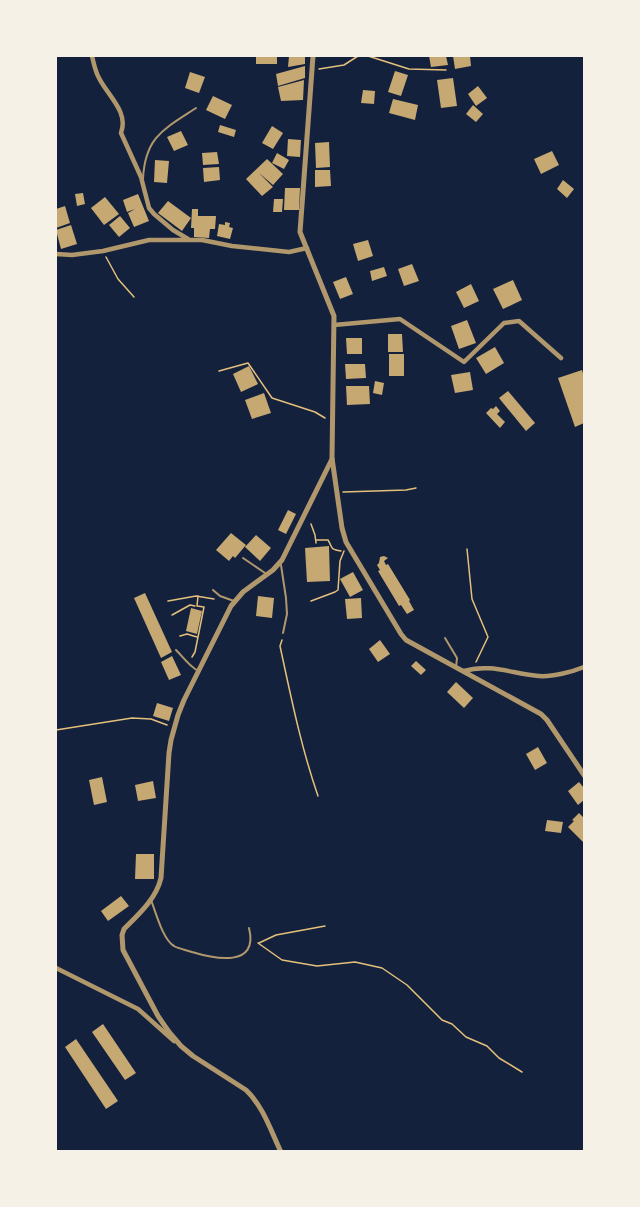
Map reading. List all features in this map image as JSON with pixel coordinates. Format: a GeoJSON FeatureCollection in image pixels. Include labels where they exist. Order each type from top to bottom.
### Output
{"type":"FeatureCollection","features":[{"type":"Feature","properties":{"kind":"street"},"geometry":{"type":"LineString","coordinates":[[92,56],[99,80],[123,117],[124,126],[121,133],[143,182],[150,208],[173,230],[190,240]]}},
{"type":"Feature","properties":{"kind":"street"},"geometry":{"type":"LineString","coordinates":[[313,56],[300,232],[334,316],[332,458],[342,528],[349,547],[406,640],[541,714],[585,775]]}},
{"type":"Feature","properties":{"kind":"street"},"geometry":{"type":"LineString","coordinates":[[56,254],[72,255],[103,251],[148,240],[202,240],[232,246],[289,252],[307,248]]}},
{"type":"Feature","properties":{"kind":"street"},"geometry":{"type":"LineString","coordinates":[[334,325],[400,319],[464,362],[504,323],[519,321],[561,358]]}},
{"type":"Feature","properties":{"kind":"street"},"geometry":{"type":"LineString","coordinates":[[181,1046],[159,1016],[123,950],[122,935],[124,929],[151,900],[161,878],[169,753],[174,727],[184,700],[234,602],[280,562],[332,458]]}},
{"type":"Feature","properties":{"kind":"street"},"geometry":{"type":"LineString","coordinates":[[464,671],[473,668],[516,671],[540,676],[585,667]]}},
{"type":"Feature","properties":{"kind":"street"},"geometry":{"type":"LineString","coordinates":[[56,968],[138,1009],[193,1056],[246,1090],[258,1104],[281,1152]]}},
{"type":"Feature","properties":{"kind":"lane"},"geometry":{"type":"LineString","coordinates":[[143,182],[144,166],[155,138],[171,124],[196,108]]}},
{"type":"Feature","properties":{"kind":"lane"},"geometry":{"type":"LineString","coordinates":[[243,558],[267,574]]}},
{"type":"Feature","properties":{"kind":"lane"},"geometry":{"type":"LineString","coordinates":[[280,562],[287,614],[283,633]]}},
{"type":"Feature","properties":{"kind":"lane"},"geometry":{"type":"LineString","coordinates":[[213,590],[234,602]]}},
{"type":"Feature","properties":{"kind":"lane"},"geometry":{"type":"LineString","coordinates":[[445,638],[457,658],[456,667]]}},
{"type":"Feature","properties":{"kind":"lane"},"geometry":{"type":"LineString","coordinates":[[176,650],[188,665],[198,671]]}},
{"type":"Feature","properties":{"kind":"lane"},"geometry":{"type":"LineString","coordinates":[[151,900],[166,938],[173,946],[202,955],[221,959],[236,958],[245,953],[249,947],[251,935],[249,928]]}},
{"type":"Feature","properties":{"kind":"path"},"geometry":{"type":"LineString","coordinates":[[313,70],[344,65],[358,56]]}},
{"type":"Feature","properties":{"kind":"path"},"geometry":{"type":"LineString","coordinates":[[368,56],[410,69],[446,70]]}},
{"type":"Feature","properties":{"kind":"path"},"geometry":{"type":"LineString","coordinates":[[103,251],[118,279],[134,297]]}},
{"type":"Feature","properties":{"kind":"path"},"geometry":{"type":"LineString","coordinates":[[219,371],[248,363],[272,398],[315,412],[333,424]]}},
{"type":"Feature","properties":{"kind":"path"},"geometry":{"type":"LineString","coordinates":[[336,492],[416,488]]}},
{"type":"Feature","properties":{"kind":"path"},"geometry":{"type":"LineString","coordinates":[[311,524],[316,542],[328,540],[330,547],[343,552]]}},
{"type":"Feature","properties":{"kind":"path"},"geometry":{"type":"LineString","coordinates":[[311,601],[338,590],[340,561],[343,552],[349,547]]}},
{"type":"Feature","properties":{"kind":"path"},"geometry":{"type":"LineString","coordinates":[[467,549],[472,599],[488,637],[473,668]]}},
{"type":"Feature","properties":{"kind":"path"},"geometry":{"type":"LineString","coordinates":[[168,601],[198,596],[234,602]]}},
{"type":"Feature","properties":{"kind":"path"},"geometry":{"type":"LineString","coordinates":[[197,606],[198,596]]}},
{"type":"Feature","properties":{"kind":"path"},"geometry":{"type":"LineString","coordinates":[[172,615],[190,605],[204,607],[195,652],[188,665]]}},
{"type":"Feature","properties":{"kind":"path"},"geometry":{"type":"LineString","coordinates":[[283,633],[280,646],[307,763],[318,796]]}},
{"type":"Feature","properties":{"kind":"path"},"geometry":{"type":"LineString","coordinates":[[180,636],[187,634],[198,637]]}},
{"type":"Feature","properties":{"kind":"path"},"geometry":{"type":"LineString","coordinates":[[56,730],[132,718],[151,719],[174,727]]}},
{"type":"Feature","properties":{"kind":"path"},"geometry":{"type":"LineString","coordinates":[[325,926],[276,936],[258,944],[282,960],[317,966],[355,962],[382,968],[407,985],[442,1020],[452,1024],[466,1037],[487,1046],[499,1058],[522,1072]]}},
{"type":"Feature","properties":{"kind":"building"},"geometry":{"type":"Polygon","coordinates":[[[256,56],[277,56],[277,64],[256,64],[256,56]]]}},
{"type":"Feature","properties":{"kind":"building"},"geometry":{"type":"Polygon","coordinates":[[[289,56],[305,56],[305,64],[288,67],[289,56]]]}},
{"type":"Feature","properties":{"kind":"building"},"geometry":{"type":"Polygon","coordinates":[[[429,56],[446,56],[448,65],[431,67],[429,56]]]}},
{"type":"Feature","properties":{"kind":"building"},"geometry":{"type":"Polygon","coordinates":[[[453,56],[470,56],[471,66],[455,69],[453,56]]]}},
{"type":"Feature","properties":{"kind":"building"},"geometry":{"type":"Polygon","coordinates":[[[305,66],[305,78],[278,86],[276,74],[305,66]]]}},
{"type":"Feature","properties":{"kind":"building"},"geometry":{"type":"Polygon","coordinates":[[[395,71],[408,75],[401,96],[388,92],[395,71]]]}},
{"type":"Feature","properties":{"kind":"building"},"geometry":{"type":"Polygon","coordinates":[[[190,72],[205,77],[199,93],[185,88],[190,72]]]}},
{"type":"Feature","properties":{"kind":"building"},"geometry":{"type":"Polygon","coordinates":[[[453,78],[457,106],[441,108],[437,80],[453,78]]]}},
{"type":"Feature","properties":{"kind":"building"},"geometry":{"type":"Polygon","coordinates":[[[304,80],[303,100],[281,101],[278,87],[304,80]]]}},
{"type":"Feature","properties":{"kind":"building"},"geometry":{"type":"Polygon","coordinates":[[[478,86],[487,98],[476,106],[468,94],[478,86]]]}},
{"type":"Feature","properties":{"kind":"building"},"geometry":{"type":"Polygon","coordinates":[[[363,90],[375,91],[374,104],[361,103],[363,90]]]}},
{"type":"Feature","properties":{"kind":"building"},"geometry":{"type":"Polygon","coordinates":[[[213,96],[232,105],[225,119],[206,110],[213,96]]]}},
{"type":"Feature","properties":{"kind":"building"},"geometry":{"type":"Polygon","coordinates":[[[393,99],[418,105],[415,120],[389,113],[393,99]]]}},
{"type":"Feature","properties":{"kind":"building"},"geometry":{"type":"Polygon","coordinates":[[[473,105],[483,114],[476,122],[466,114],[473,105]]]}},
{"type":"Feature","properties":{"kind":"building"},"geometry":{"type":"Polygon","coordinates":[[[220,125],[236,130],[234,137],[218,132],[220,125]]]}},
{"type":"Feature","properties":{"kind":"building"},"geometry":{"type":"Polygon","coordinates":[[[272,126],[283,133],[273,149],[262,143],[272,126]]]}},
{"type":"Feature","properties":{"kind":"building"},"geometry":{"type":"Polygon","coordinates":[[[181,131],[188,145],[174,151],[167,137],[181,131]]]}},
{"type":"Feature","properties":{"kind":"building"},"geometry":{"type":"Polygon","coordinates":[[[288,139],[301,140],[300,157],[287,156],[288,139]]]}},
{"type":"Feature","properties":{"kind":"building"},"geometry":{"type":"Polygon","coordinates":[[[329,142],[330,167],[316,168],[315,143],[329,142]]]}},
{"type":"Feature","properties":{"kind":"building"},"geometry":{"type":"Polygon","coordinates":[[[552,151],[559,165],[541,174],[534,159],[552,151]]]}},
{"type":"Feature","properties":{"kind":"building"},"geometry":{"type":"Polygon","coordinates":[[[217,152],[219,164],[203,165],[202,153],[217,152]]]}},
{"type":"Feature","properties":{"kind":"building"},"geometry":{"type":"Polygon","coordinates":[[[277,153],[289,160],[284,169],[272,163],[277,153]]]}},
{"type":"Feature","properties":{"kind":"building"},"geometry":{"type":"Polygon","coordinates":[[[267,159],[283,174],[273,185],[259,173],[273,187],[262,196],[246,179],[267,159]]]}},
{"type":"Feature","properties":{"kind":"building"},"geometry":{"type":"Polygon","coordinates":[[[155,160],[169,161],[167,183],[154,182],[155,160]]]}},
{"type":"Feature","properties":{"kind":"building"},"geometry":{"type":"Polygon","coordinates":[[[219,167],[220,180],[204,182],[203,168],[219,167]]]}},
{"type":"Feature","properties":{"kind":"building"},"geometry":{"type":"Polygon","coordinates":[[[315,170],[330,170],[331,186],[315,187],[315,170]]]}},
{"type":"Feature","properties":{"kind":"building"},"geometry":{"type":"Polygon","coordinates":[[[563,180],[574,189],[567,198],[557,189],[563,180]]]}},
{"type":"Feature","properties":{"kind":"building"},"geometry":{"type":"Polygon","coordinates":[[[285,188],[300,188],[299,210],[284,210],[285,188]]]}},
{"type":"Feature","properties":{"kind":"building"},"geometry":{"type":"Polygon","coordinates":[[[83,193],[85,204],[77,206],[75,194],[83,193]]]}},
{"type":"Feature","properties":{"kind":"building"},"geometry":{"type":"Polygon","coordinates":[[[138,194],[149,221],[134,227],[128,213],[135,209],[127,212],[123,200],[138,194]]]}},
{"type":"Feature","properties":{"kind":"building"},"geometry":{"type":"Polygon","coordinates":[[[105,197],[119,214],[104,225],[91,208],[105,197]]]}},
{"type":"Feature","properties":{"kind":"building"},"geometry":{"type":"Polygon","coordinates":[[[274,199],[283,199],[282,212],[273,212],[274,199]]]}},
{"type":"Feature","properties":{"kind":"building"},"geometry":{"type":"Polygon","coordinates":[[[168,201],[191,218],[182,231],[158,213],[168,201]]]}},
{"type":"Feature","properties":{"kind":"building"},"geometry":{"type":"Polygon","coordinates":[[[65,206],[70,223],[56,228],[56,209],[65,206]]]}},
{"type":"Feature","properties":{"kind":"building"},"geometry":{"type":"Polygon","coordinates":[[[192,209],[198,209],[198,216],[216,216],[215,229],[210,229],[209,238],[194,237],[194,228],[191,228],[192,209]]]}},
{"type":"Feature","properties":{"kind":"building"},"geometry":{"type":"Polygon","coordinates":[[[120,216],[130,228],[119,237],[109,225],[120,216]]]}},
{"type":"Feature","properties":{"kind":"building"},"geometry":{"type":"Polygon","coordinates":[[[225,222],[230,223],[229,227],[233,228],[230,239],[217,236],[219,224],[225,225],[225,222]]]}},
{"type":"Feature","properties":{"kind":"building"},"geometry":{"type":"Polygon","coordinates":[[[71,225],[77,244],[61,249],[56,230],[71,225]]]}},
{"type":"Feature","properties":{"kind":"building"},"geometry":{"type":"Polygon","coordinates":[[[368,240],[373,256],[358,261],[353,244],[368,240]]]}},
{"type":"Feature","properties":{"kind":"building"},"geometry":{"type":"Polygon","coordinates":[[[412,264],[419,281],[404,286],[398,269],[412,264]]]}},
{"type":"Feature","properties":{"kind":"building"},"geometry":{"type":"Polygon","coordinates":[[[384,267],[387,276],[372,281],[370,271],[384,267]]]}},
{"type":"Feature","properties":{"kind":"building"},"geometry":{"type":"Polygon","coordinates":[[[346,277],[353,294],[340,299],[333,282],[346,277]]]}},
{"type":"Feature","properties":{"kind":"building"},"geometry":{"type":"Polygon","coordinates":[[[513,280],[522,300],[503,309],[493,289],[513,280]]]}},
{"type":"Feature","properties":{"kind":"building"},"geometry":{"type":"Polygon","coordinates":[[[471,284],[479,301],[464,308],[456,292],[471,284]]]}},
{"type":"Feature","properties":{"kind":"building"},"geometry":{"type":"Polygon","coordinates":[[[467,320],[476,343],[459,349],[451,326],[467,320]]]}},
{"type":"Feature","properties":{"kind":"building"},"geometry":{"type":"Polygon","coordinates":[[[388,334],[402,334],[403,352],[388,352],[388,334]]]}},
{"type":"Feature","properties":{"kind":"building"},"geometry":{"type":"Polygon","coordinates":[[[346,338],[362,338],[362,354],[347,354],[346,338]]]}},
{"type":"Feature","properties":{"kind":"building"},"geometry":{"type":"Polygon","coordinates":[[[495,347],[504,363],[486,374],[476,358],[495,347]]]}},
{"type":"Feature","properties":{"kind":"building"},"geometry":{"type":"Polygon","coordinates":[[[389,354],[404,354],[404,376],[389,376],[389,354]]]}},
{"type":"Feature","properties":{"kind":"building"},"geometry":{"type":"Polygon","coordinates":[[[345,364],[365,364],[366,378],[346,379],[345,364]]]}},
{"type":"Feature","properties":{"kind":"building"},"geometry":{"type":"Polygon","coordinates":[[[249,366],[258,384],[241,392],[233,374],[249,366]]]}},
{"type":"Feature","properties":{"kind":"building"},"geometry":{"type":"Polygon","coordinates":[[[582,370],[584,423],[575,427],[558,378],[582,370]]]}},
{"type":"Feature","properties":{"kind":"building"},"geometry":{"type":"Polygon","coordinates":[[[470,372],[473,390],[455,393],[451,375],[470,372]]]}},
{"type":"Feature","properties":{"kind":"building"},"geometry":{"type":"Polygon","coordinates":[[[375,381],[384,383],[382,395],[373,393],[375,381]]]}},
{"type":"Feature","properties":{"kind":"building"},"geometry":{"type":"Polygon","coordinates":[[[346,386],[369,386],[370,404],[347,405],[346,386]]]}},
{"type":"Feature","properties":{"kind":"building"},"geometry":{"type":"Polygon","coordinates":[[[508,391],[535,423],[526,431],[499,398],[508,391]]]}},
{"type":"Feature","properties":{"kind":"building"},"geometry":{"type":"Polygon","coordinates":[[[264,393],[271,413],[252,419],[245,400],[264,393]]]}},
{"type":"Feature","properties":{"kind":"building"},"geometry":{"type":"Polygon","coordinates":[[[496,406],[500,411],[497,414],[505,422],[500,428],[486,413],[496,406]]]}},
{"type":"Feature","properties":{"kind":"building"},"geometry":{"type":"Polygon","coordinates":[[[288,510],[296,514],[286,534],[278,530],[288,510]]]}},
{"type":"Feature","properties":{"kind":"building"},"geometry":{"type":"Polygon","coordinates":[[[231,533],[246,545],[235,558],[233,556],[229,561],[216,550],[231,533]]]}},
{"type":"Feature","properties":{"kind":"building"},"geometry":{"type":"Polygon","coordinates":[[[256,535],[271,548],[260,561],[245,547],[256,535]]]}},
{"type":"Feature","properties":{"kind":"building"},"geometry":{"type":"Polygon","coordinates":[[[329,546],[330,581],[307,582],[305,548],[329,546]]]}},
{"type":"Feature","properties":{"kind":"building"},"geometry":{"type":"Polygon","coordinates":[[[380,557],[388,558],[384,561],[386,565],[388,564],[414,610],[407,614],[401,605],[399,606],[378,571],[380,570],[377,565],[380,557]]]}},
{"type":"Feature","properties":{"kind":"building"},"geometry":{"type":"Polygon","coordinates":[[[353,572],[363,590],[350,597],[340,579],[353,572]]]}},
{"type":"Feature","properties":{"kind":"building"},"geometry":{"type":"Polygon","coordinates":[[[145,593],[172,652],[161,658],[134,598],[145,593]]]}},
{"type":"Feature","properties":{"kind":"building"},"geometry":{"type":"Polygon","coordinates":[[[258,596],[274,598],[272,618],[256,616],[258,596]]]}},
{"type":"Feature","properties":{"kind":"building"},"geometry":{"type":"Polygon","coordinates":[[[361,598],[362,618],[347,619],[345,599],[361,598]]]}},
{"type":"Feature","properties":{"kind":"building"},"geometry":{"type":"Polygon","coordinates":[[[191,608],[202,611],[197,634],[186,631],[191,608]]]}},
{"type":"Feature","properties":{"kind":"building"},"geometry":{"type":"Polygon","coordinates":[[[380,640],[390,654],[378,662],[369,649],[380,640]]]}},
{"type":"Feature","properties":{"kind":"building"},"geometry":{"type":"Polygon","coordinates":[[[172,656],[181,675],[169,680],[161,662],[172,656]]]}},
{"type":"Feature","properties":{"kind":"building"},"geometry":{"type":"Polygon","coordinates":[[[416,661],[426,670],[421,675],[411,666],[416,661]]]}},
{"type":"Feature","properties":{"kind":"building"},"geometry":{"type":"Polygon","coordinates":[[[456,682],[473,698],[464,708],[447,692],[456,682]]]}},
{"type":"Feature","properties":{"kind":"building"},"geometry":{"type":"Polygon","coordinates":[[[157,703],[173,708],[169,721],[153,716],[157,703]]]}},
{"type":"Feature","properties":{"kind":"building"},"geometry":{"type":"Polygon","coordinates":[[[538,747],[547,763],[535,770],[526,754],[538,747]]]}},
{"type":"Feature","properties":{"kind":"building"},"geometry":{"type":"Polygon","coordinates":[[[102,777],[107,802],[94,805],[89,780],[102,777]]]}},
{"type":"Feature","properties":{"kind":"building"},"geometry":{"type":"Polygon","coordinates":[[[153,781],[156,798],[138,801],[135,785],[153,781]]]}},
{"type":"Feature","properties":{"kind":"building"},"geometry":{"type":"Polygon","coordinates":[[[579,782],[584,788],[584,800],[578,805],[568,791],[579,782]]]}},
{"type":"Feature","properties":{"kind":"building"},"geometry":{"type":"Polygon","coordinates":[[[579,813],[584,818],[584,843],[568,827],[579,813]]]}},
{"type":"Feature","properties":{"kind":"building"},"geometry":{"type":"Polygon","coordinates":[[[547,820],[563,822],[561,833],[545,831],[547,820]]]}},
{"type":"Feature","properties":{"kind":"building"},"geometry":{"type":"Polygon","coordinates":[[[136,854],[154,854],[154,879],[135,879],[136,854]]]}},
{"type":"Feature","properties":{"kind":"building"},"geometry":{"type":"Polygon","coordinates":[[[121,896],[129,906],[108,921],[101,911],[121,896]]]}},
{"type":"Feature","properties":{"kind":"building"},"geometry":{"type":"Polygon","coordinates":[[[103,1024],[136,1073],[125,1080],[92,1032],[103,1024]]]}},
{"type":"Feature","properties":{"kind":"building"},"geometry":{"type":"Polygon","coordinates":[[[76,1039],[118,1101],[106,1109],[65,1047],[76,1039]]]}}]}
